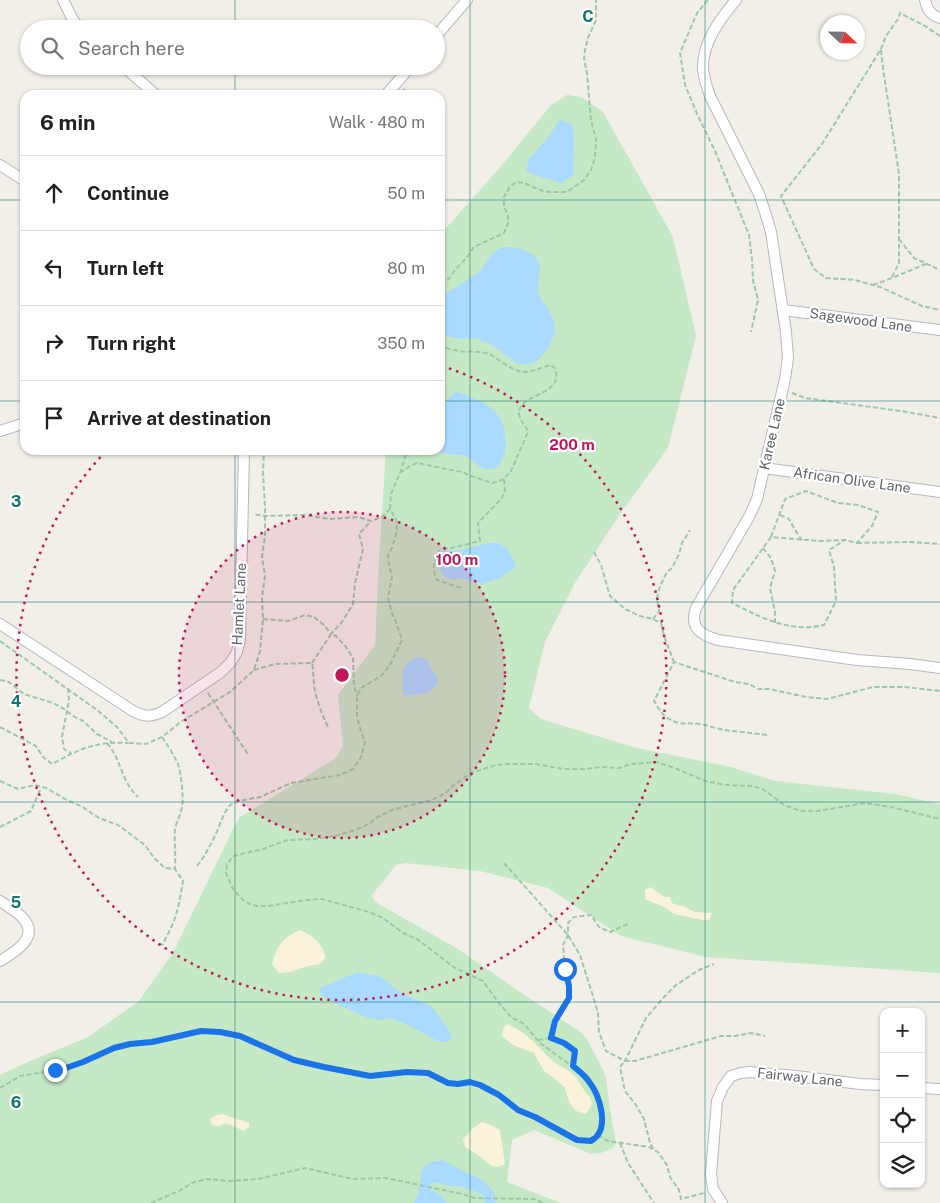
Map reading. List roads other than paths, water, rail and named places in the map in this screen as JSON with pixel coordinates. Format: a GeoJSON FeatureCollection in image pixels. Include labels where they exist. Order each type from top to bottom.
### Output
{"type":"FeatureCollection","features":[{"type":"Feature","properties":{"kind":"street"},"geometry":{"type":"LineString","coordinates":[[63,0],[73,20]]}},
{"type":"Feature","properties":{"kind":"street"},"geometry":{"type":"LineString","coordinates":[[445,26],[467,0]]}},
{"type":"Feature","properties":{"kind":"street","name":"Karee Lane"},"geometry":{"type":"LineString","coordinates":[[736,0],[727,10],[710,37],[705,52],[704,80],[710,96],[759,194],[765,212],[771,232],[788,358],[783,389],[757,498],[750,515],[696,608],[694,622],[700,632],[711,638],[729,642],[857,660],[940,668]]}},
{"type":"Feature","properties":{"kind":"street"},"geometry":{"type":"LineString","coordinates":[[925,0],[928,10],[940,18]]}},
{"type":"Feature","properties":{"kind":"street"},"geometry":{"type":"LineString","coordinates":[[133,75],[150,90]]}},
{"type":"Feature","properties":{"kind":"street"},"geometry":{"type":"LineString","coordinates":[[390,90],[403,75]]}},
{"type":"Feature","properties":{"kind":"street"},"geometry":{"type":"LineString","coordinates":[[0,165],[20,179]]}},
{"type":"Feature","properties":{"kind":"street","name":"Sagewood Lane"},"geometry":{"type":"LineString","coordinates":[[783,310],[940,330]]}},
{"type":"Feature","properties":{"kind":"street"},"geometry":{"type":"LineString","coordinates":[[0,431],[20,425]]}},
{"type":"Feature","properties":{"kind":"street","name":"Hamlet Lane"},"geometry":{"type":"LineString","coordinates":[[0,624],[139,714],[146,716],[153,716],[162,712],[221,672],[231,662],[237,652],[240,639],[244,455]]}},
{"type":"Feature","properties":{"kind":"street","name":"African Olive Lane"},"geometry":{"type":"LineString","coordinates":[[764,468],[940,492]]}},
{"type":"Feature","properties":{"kind":"street"},"geometry":{"type":"LineString","coordinates":[[0,901],[22,916],[27,922],[29,930],[23,945],[16,952],[0,961]]}},
{"type":"Feature","properties":{"kind":"street","name":"Fairway Lane"},"geometry":{"type":"LineString","coordinates":[[722,1203],[713,1189],[711,1174],[717,1101],[723,1087],[731,1076],[748,1072],[880,1085]]}},
{"type":"Feature","properties":{"kind":"street"},"geometry":{"type":"LineString","coordinates":[[925,1088],[940,1089]]}},
{"type":"Feature","properties":{"kind":"water"},"geometry":{"type":"Polygon","coordinates":[[[560,120],[572,124],[574,137],[573,175],[561,183],[526,171],[529,159],[560,120]]]}},
{"type":"Feature","properties":{"kind":"water"},"geometry":{"type":"Polygon","coordinates":[[[502,247],[518,248],[535,256],[539,263],[538,293],[552,316],[555,332],[549,347],[537,361],[528,364],[518,364],[491,344],[476,338],[459,339],[445,335],[445,293],[479,272],[493,253],[502,247]]]}},
{"type":"Feature","properties":{"kind":"water"},"geometry":{"type":"Polygon","coordinates":[[[455,392],[473,397],[488,406],[499,417],[503,425],[506,448],[503,459],[498,467],[484,468],[465,456],[445,453],[445,405],[455,392]]]}},
{"type":"Feature","properties":{"kind":"water"},"geometry":{"type":"Polygon","coordinates":[[[489,543],[498,543],[504,547],[512,556],[516,567],[500,578],[482,584],[464,579],[449,579],[444,576],[436,565],[437,557],[441,551],[461,550],[489,543]]]}},
{"type":"Feature","properties":{"kind":"water"},"geometry":{"type":"Polygon","coordinates":[[[421,657],[428,660],[431,669],[438,679],[437,684],[430,692],[403,695],[402,676],[405,666],[414,659],[421,657]]]}},
{"type":"Feature","properties":{"kind":"water"},"geometry":{"type":"Polygon","coordinates":[[[358,972],[382,977],[395,989],[426,1003],[436,1011],[452,1035],[450,1040],[445,1042],[438,1041],[406,1024],[390,1018],[382,1020],[368,1018],[321,995],[322,987],[358,972]]]}},
{"type":"Feature","properties":{"kind":"water"},"geometry":{"type":"Polygon","coordinates":[[[443,1160],[480,1179],[488,1185],[492,1194],[486,1195],[459,1186],[421,1181],[422,1171],[426,1165],[434,1161],[443,1160]]]}},
{"type":"Feature","properties":{"kind":"water"},"geometry":{"type":"Polygon","coordinates":[[[419,1188],[431,1190],[441,1196],[446,1203],[414,1203],[419,1188]]]}},
{"type":"Feature","properties":{"kind":"waterway"},"geometry":{"type":"LineString","coordinates":[[424,1189],[426,1182]]}},
{"type":"Feature","properties":{"kind":"waterway"},"geometry":{"type":"LineString","coordinates":[[489,1195],[490,1201]]}}]}
